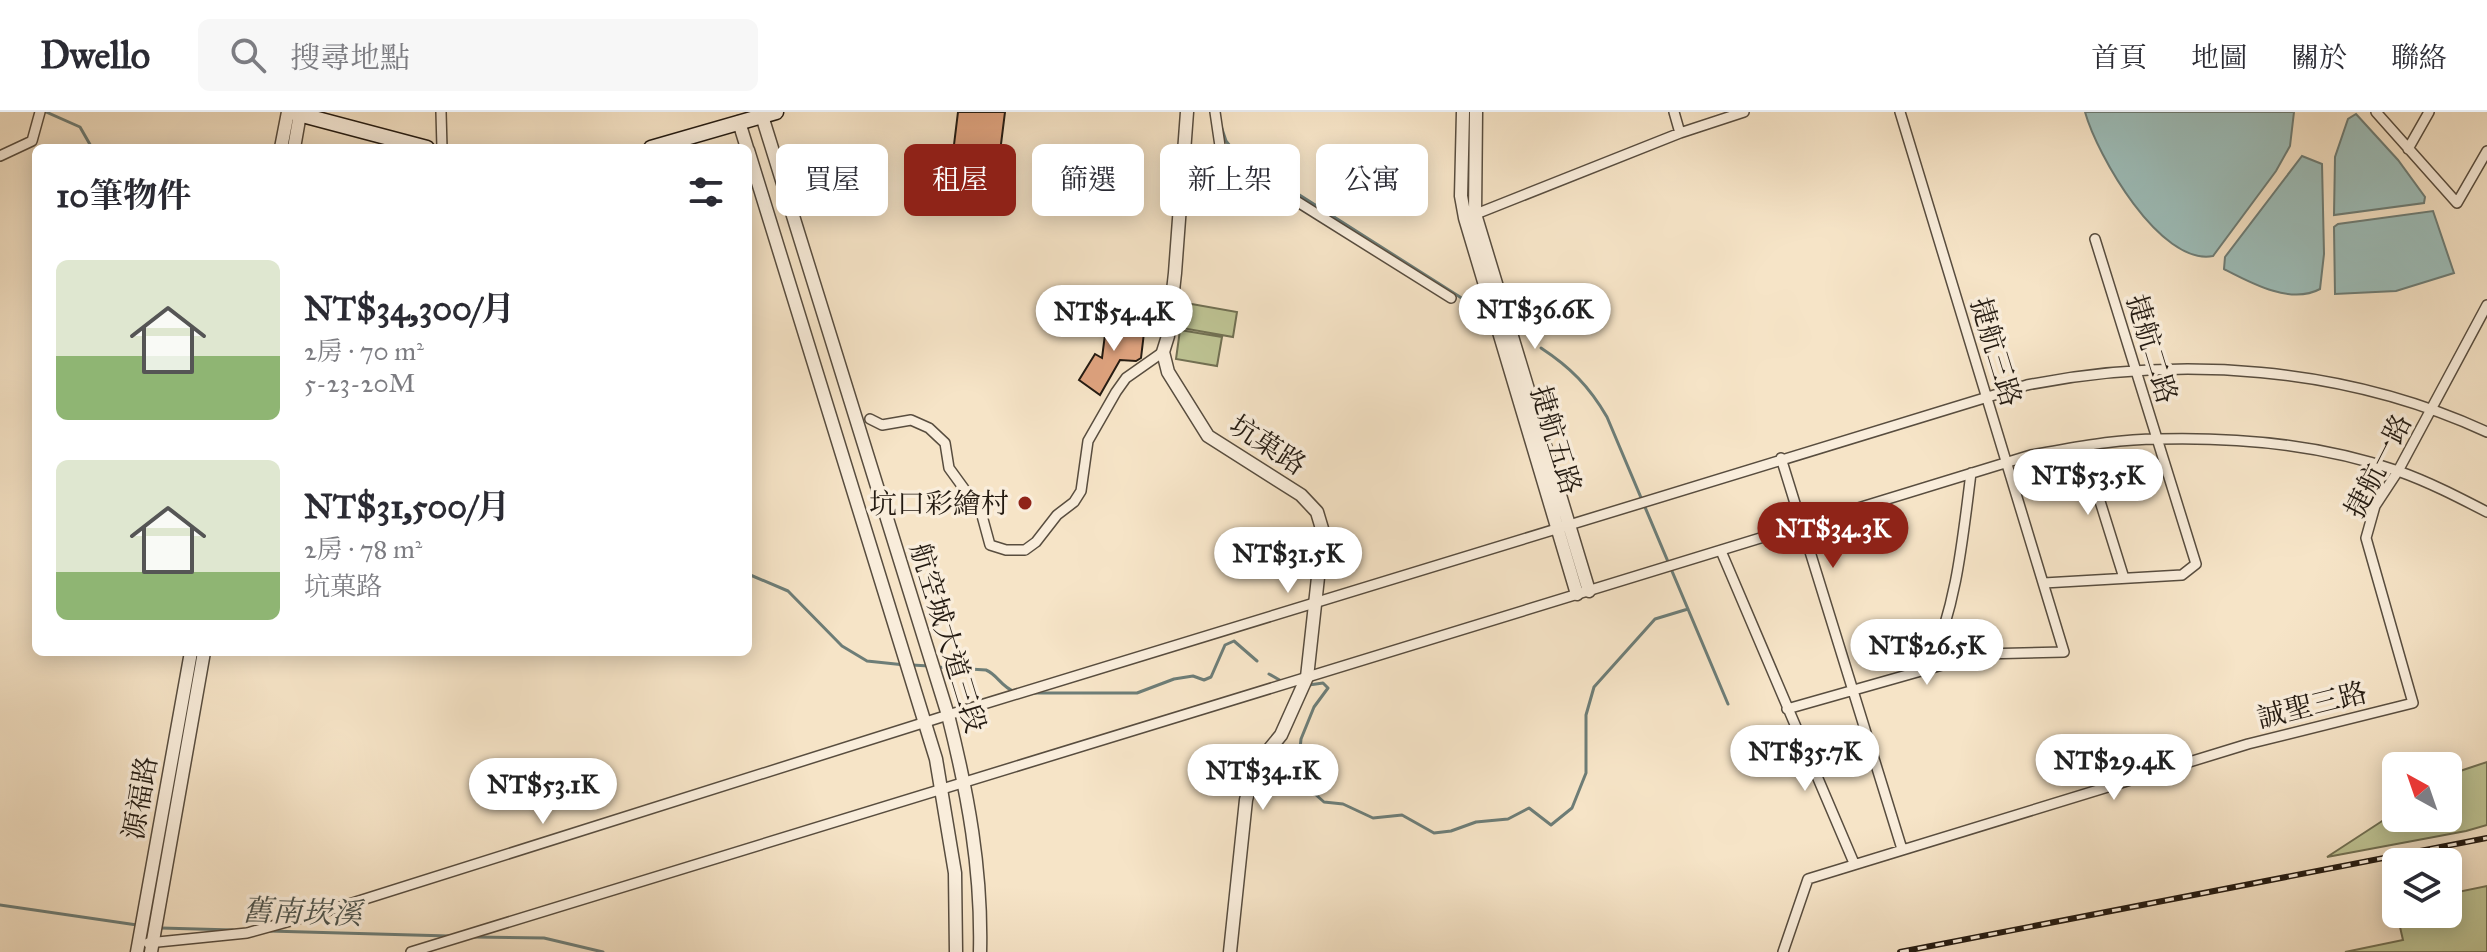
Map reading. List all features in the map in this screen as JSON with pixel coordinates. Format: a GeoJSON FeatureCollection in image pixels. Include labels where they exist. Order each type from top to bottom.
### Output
{"type":"FeatureCollection","features":[{"type":"Feature","properties":{"kind":"main road"},"geometry":{"type":"LineString","coordinates":[[293,113],[412,144]]}},
{"type":"Feature","properties":{"kind":"main road"},"geometry":{"type":"LineString","coordinates":[[665,144],[769,114]]}},
{"type":"Feature","properties":{"kind":"street"},"geometry":{"type":"LineString","coordinates":[[0,156],[32,141],[40,112]]}},
{"type":"Feature","properties":{"kind":"street"},"geometry":{"type":"LineString","coordinates":[[441,112],[442,144]]}},
{"type":"Feature","properties":{"kind":"street"},"geometry":{"type":"LineString","coordinates":[[870,419],[882,425],[911,420],[929,428],[945,443],[949,468],[981,512],[990,545],[1006,550],[1025,550],[1036,542],[1047,525],[1074,502],[1081,491],[1088,441],[1116,392],[1126,378],[1163,352],[1168,336],[1175,273],[1187,112]]}},
{"type":"Feature","properties":{"kind":"street"},"geometry":{"type":"LineString","coordinates":[[1215,112],[1220,146],[1234,162],[1451,298]]}},
{"type":"Feature","properties":{"kind":"street","name":"捷航五路"},"geometry":{"type":"LineString","coordinates":[[1463,112],[1461,196],[1470,216],[1583,592]]}},
{"type":"Feature","properties":{"kind":"street","name":"捷航五路"},"geometry":{"type":"LineString","coordinates":[[1470,216],[1476,112]]}},
{"type":"Feature","properties":{"kind":"street"},"geometry":{"type":"LineString","coordinates":[[1674,112],[1680,133]]}},
{"type":"Feature","properties":{"kind":"street"},"geometry":{"type":"LineString","coordinates":[[1470,216],[1680,133],[1744,112]]}},
{"type":"Feature","properties":{"kind":"street","name":"捷航三路"},"geometry":{"type":"LineString","coordinates":[[1900,112],[2064,652],[1981,654],[1929,669]]}},
{"type":"Feature","properties":{"kind":"street"},"geometry":{"type":"LineString","coordinates":[[2376,112],[2457,203],[2487,151]]}},
{"type":"Feature","properties":{"kind":"street"},"geometry":{"type":"LineString","coordinates":[[2408,149],[2429,112]]}},
{"type":"Feature","properties":{"kind":"street"},"geometry":{"type":"LineString","coordinates":[[282,144],[293,113]]}},
{"type":"Feature","properties":{"kind":"street"},"geometry":{"type":"LineString","coordinates":[[293,113],[294,144]]}},
{"type":"Feature","properties":{"kind":"street","name":"航空城大道三段"},"geometry":{"type":"LineString","coordinates":[[769,114],[948,715],[965,783],[978,871],[980,952]]}},
{"type":"Feature","properties":{"kind":"street","name":"航空城大道三段"},"geometry":{"type":"LineString","coordinates":[[739,122],[746,144]]}},
{"type":"Feature","properties":{"kind":"street","name":"航空城大道三段"},"geometry":{"type":"LineString","coordinates":[[752,162],[943,789],[955,873],[956,952]]}},
{"type":"Feature","properties":{"kind":"street","name":"捷航二路"},"geometry":{"type":"LineString","coordinates":[[2095,239],[2196,564],[2182,575],[2124,578]]}},
{"type":"Feature","properties":{"kind":"street","name":"捷航一路"},"geometry":{"type":"LineString","coordinates":[[2413,703],[2366,538],[2375,506],[2398,471],[2487,305]]}},
{"type":"Feature","properties":{"kind":"street","name":"坑菓路"},"geometry":{"type":"LineString","coordinates":[[1163,352],[1168,372],[1208,436],[1291,487],[1317,512],[1323,532],[1307,677],[1281,735],[1254,768],[1246,800],[1230,952]]}},
{"type":"Feature","properties":{"kind":"street"},"geometry":{"type":"LineString","coordinates":[[145,948],[247,933],[283,924],[948,715],[1565,528],[1781,458],[1986,396],[2083,374],[2135,369],[2204,368],[2266,373],[2384,395],[2487,432]]}},
{"type":"Feature","properties":{"kind":"street"},"geometry":{"type":"LineString","coordinates":[[411,952],[2007,463],[2083,447],[2157,439],[2246,442],[2300,449],[2398,471],[2487,512]]}},
{"type":"Feature","properties":{"kind":"street"},"geometry":{"type":"LineString","coordinates":[[2044,583],[2124,578],[2083,447]]}},
{"type":"Feature","properties":{"kind":"street"},"geometry":{"type":"LineString","coordinates":[[1781,458],[1902,849]]}},
{"type":"Feature","properties":{"kind":"street"},"geometry":{"type":"LineString","coordinates":[[1787,709],[1929,669],[1950,614],[1957,583],[1971,473]]}},
{"type":"Feature","properties":{"kind":"street"},"geometry":{"type":"LineString","coordinates":[[1721,551],[1854,863]]}},
{"type":"Feature","properties":{"kind":"street","name":"源福路"},"geometry":{"type":"LineString","coordinates":[[145,948],[190,656]]}},
{"type":"Feature","properties":{"kind":"street","name":"源福路"},"geometry":{"type":"LineString","coordinates":[[145,948],[203,656]]}},
{"type":"Feature","properties":{"kind":"street","name":"誠聖三路"},"geometry":{"type":"LineString","coordinates":[[1783,952],[1808,879],[2248,744],[2413,703]]}},
{"type":"Feature","properties":{"kind":"green space"},"geometry":{"type":"Polygon","coordinates":[[[1186,303],[1237,312],[1233,337],[1182,328],[1186,303]]]}},
{"type":"Feature","properties":{"kind":"green space"},"geometry":{"type":"Polygon","coordinates":[[[1180,330],[1222,337],[1217,366],[1176,359],[1180,330]]]}},
{"type":"Feature","properties":{"kind":"green space"},"geometry":{"type":"Polygon","coordinates":[[[2487,762],[2487,825],[2462,832],[2462,771],[2487,762]]]}},
{"type":"Feature","properties":{"kind":"green space"},"geometry":{"type":"Polygon","coordinates":[[[2382,821],[2382,832],[2461,832],[2327,857],[2382,821]]]}},
{"type":"Feature","properties":{"kind":"green space"},"geometry":{"type":"Polygon","coordinates":[[[2487,886],[2487,952],[2345,952],[2403,940],[2400,928],[2462,928],[2462,891],[2487,886]]]}},
{"type":"Feature","properties":{"kind":"water"},"geometry":{"type":"Polygon","coordinates":[[[2085,112],[2294,112],[2290,146],[2276,171],[2213,256],[2193,254],[2172,244],[2152,226],[2117,179],[2085,112]]]}},
{"type":"Feature","properties":{"kind":"water"},"geometry":{"type":"Polygon","coordinates":[[[2356,114],[2398,160],[2425,197],[2424,203],[2334,215],[2335,157],[2348,119],[2356,114]]]}},
{"type":"Feature","properties":{"kind":"water"},"geometry":{"type":"Polygon","coordinates":[[[2302,156],[2322,164],[2324,254],[2320,289],[2297,295],[2271,290],[2224,269],[2225,257],[2302,156]]]}},
{"type":"Feature","properties":{"kind":"water"},"geometry":{"type":"Polygon","coordinates":[[[2433,211],[2454,273],[2396,291],[2335,294],[2334,227],[2433,211]]]}},
{"type":"Feature","properties":{"kind":"building"},"geometry":{"type":"Polygon","coordinates":[[[958,112],[1005,112],[1001,144],[954,144],[958,112]]]}},
{"type":"Feature","properties":{"kind":"building"},"geometry":{"type":"Polygon","coordinates":[[[1107,319],[1145,324],[1141,358],[1136,361],[1120,360],[1100,395],[1079,380],[1095,354],[1102,358],[1107,319]]]}},
{"type":"Feature","properties":{"kind":"waterway"},"geometry":{"type":"LineString","coordinates":[[46,112],[80,127],[90,144]]}},
{"type":"Feature","properties":{"kind":"waterway"},"geometry":{"type":"LineString","coordinates":[[1221,126],[1226,141],[1238,156],[1482,311]]}},
{"type":"Feature","properties":{"kind":"waterway"},"geometry":{"type":"LineString","coordinates":[[1541,348],[1578,378],[1607,417],[1728,704]]}},
{"type":"Feature","properties":{"kind":"waterway"},"geometry":{"type":"LineString","coordinates":[[752,576],[788,591],[842,646],[867,661],[905,665]]}},
{"type":"Feature","properties":{"kind":"waterway"},"geometry":{"type":"LineString","coordinates":[[1309,685],[1323,683],[1328,688],[1314,707],[1301,739],[1298,769],[1306,786],[1324,802],[1343,804],[1373,818],[1402,815],[1434,833],[1476,822],[1508,819],[1529,808],[1551,825],[1572,808],[1586,773],[1586,715],[1594,687],[1655,619],[1688,609]]}},
{"type":"Feature","properties":{"kind":"waterway"},"geometry":{"type":"LineString","coordinates":[[1031,693],[1137,693],[1174,679],[1193,676],[1204,680],[1211,677],[1225,645],[1234,641],[1257,661]]}},
{"type":"Feature","properties":{"kind":"waterway"},"geometry":{"type":"LineString","coordinates":[[912,665],[929,666]]}},
{"type":"Feature","properties":{"kind":"waterway"},"geometry":{"type":"LineString","coordinates":[[936,667],[986,670],[1015,692]]}},
{"type":"Feature","properties":{"kind":"waterway"},"geometry":{"type":"LineString","coordinates":[[1269,674],[1283,682]]}},
{"type":"Feature","properties":{"kind":"waterway","name":"舊南崁溪"},"geometry":{"type":"LineString","coordinates":[[0,905],[137,925]]}},
{"type":"Feature","properties":{"kind":"waterway","name":"舊南崁溪"},"geometry":{"type":"LineString","coordinates":[[161,928],[233,930]]}},
{"type":"Feature","properties":{"kind":"waterway","name":"舊南崁溪"},"geometry":{"type":"LineString","coordinates":[[269,931],[449,936]]}},
{"type":"Feature","properties":{"kind":"waterway","name":"舊南崁溪"},"geometry":{"type":"LineString","coordinates":[[473,937],[544,938],[603,952]]}},
{"type":"Feature","properties":{"kind":"railway"},"geometry":{"type":"LineString","coordinates":[[1900,952],[2487,838]]}},
{"type":"Feature","properties":{"kind":"place","name":"坑口彩繪村"},"geometry":{"type":"Point","coordinates":[1025,503]}}]}
